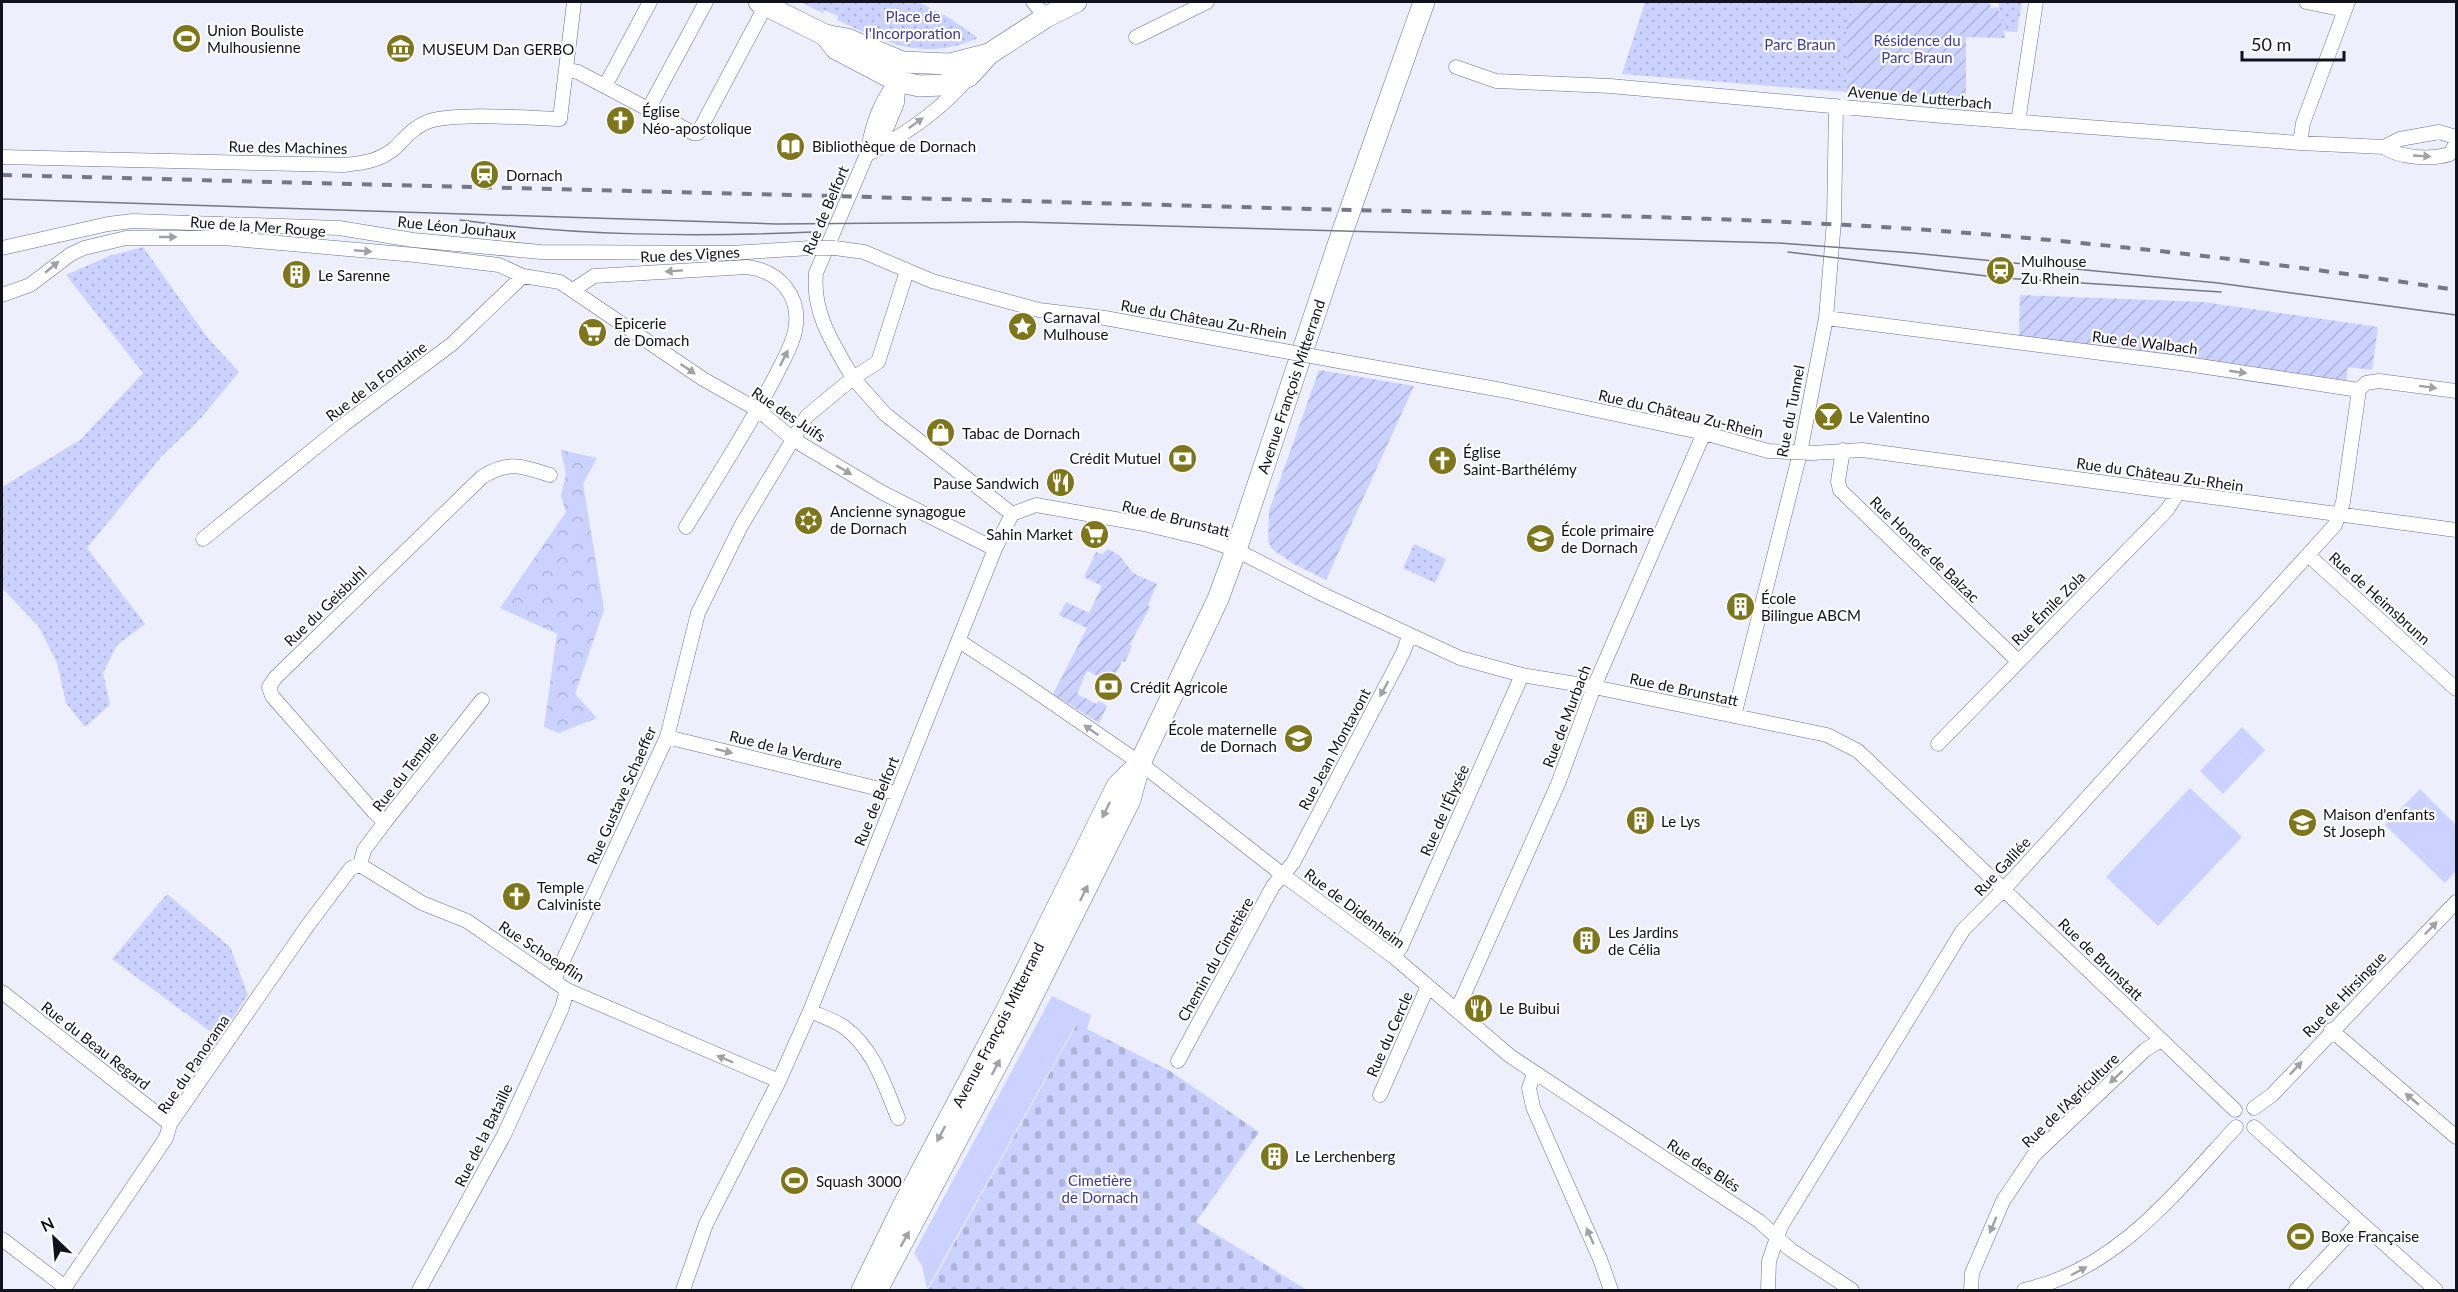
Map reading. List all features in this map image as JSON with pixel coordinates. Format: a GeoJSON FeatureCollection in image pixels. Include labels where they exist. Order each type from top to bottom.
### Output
{"type":"FeatureCollection","features":[{"type":"Feature","properties":{"kind":"main road"},"geometry":{"type":"LineString","coordinates":[[762,3],[825,35],[847,39],[919,86],[944,85],[969,76],[989,54],[1039,9],[1076,2]]}},
{"type":"Feature","properties":{"kind":"main road","name":"Avenue François Mitterrand"},"geometry":{"type":"LineString","coordinates":[[877,1290],[1033,997],[1133,793],[1140,763],[1218,599],[1343,230],[1424,2]]}},
{"type":"Feature","properties":{"kind":"main road"},"geometry":{"type":"LineString","coordinates":[[900,72],[950,64],[989,54]]}},
{"type":"Feature","properties":{"kind":"main road","name":"Avenue François Mitterrand"},"geometry":{"type":"LineString","coordinates":[[862,1290],[902,1208],[1007,1010],[1117,786],[1140,763]]}},
{"type":"Feature","properties":{"kind":"street"},"geometry":{"type":"LineString","coordinates":[[574,2],[567,70],[578,72],[693,133],[698,133],[762,3]]}},
{"type":"Feature","properties":{"kind":"street"},"geometry":{"type":"LineString","coordinates":[[605,86],[650,2]]}},
{"type":"Feature","properties":{"kind":"street"},"geometry":{"type":"LineString","coordinates":[[649,108],[706,2]]}},
{"type":"Feature","properties":{"kind":"street"},"geometry":{"type":"LineString","coordinates":[[1136,37],[1207,2]]}},
{"type":"Feature","properties":{"kind":"street"},"geometry":{"type":"LineString","coordinates":[[2018,122],[2036,2]]}},
{"type":"Feature","properties":{"kind":"street"},"geometry":{"type":"LineString","coordinates":[[2300,143],[2303,123],[2346,6],[2306,2]]}},
{"type":"Feature","properties":{"kind":"street","name":"Avenue de Lutterbach"},"geometry":{"type":"LineString","coordinates":[[1456,67],[1496,81],[1610,86],[2018,122],[2300,143],[2384,147],[2400,139],[2439,132],[2457,137]]}},
{"type":"Feature","properties":{"kind":"street","name":"Rue des Machines"},"geometry":{"type":"LineString","coordinates":[[2,157],[344,165],[364,163],[386,155],[418,126],[429,121],[461,118],[560,119],[567,70]]}},
{"type":"Feature","properties":{"kind":"street","name":"Rue de Belfort"},"geometry":{"type":"LineString","coordinates":[[683,1290],[706,1224],[779,1082],[810,1011],[995,549],[1012,514],[885,414],[853,378],[818,310],[815,286],[820,261],[867,154],[887,127],[897,103],[900,72]]}},
{"type":"Feature","properties":{"kind":"street"},"geometry":{"type":"LineString","coordinates":[[867,154],[891,141],[951,98],[969,76]]}},
{"type":"Feature","properties":{"kind":"street","name":"Rue du Tunnel"},"geometry":{"type":"LineString","coordinates":[[1734,716],[1800,453],[1826,318],[1834,213],[1836,106]]}},
{"type":"Feature","properties":{"kind":"street","name":"Avenue de Lutterbach"},"geometry":{"type":"LineString","coordinates":[[2384,147],[2393,154],[2440,157],[2450,154],[2457,143]]}},
{"type":"Feature","properties":{"kind":"street","name":"Rue Léon Jouhaux"},"geometry":{"type":"LineString","coordinates":[[2,248],[108,224],[133,221],[339,228],[493,249],[561,253],[730,253],[835,248],[864,252],[907,271]]}},
{"type":"Feature","properties":{"kind":"street","name":"Rue de la Mer Rouge"},"geometry":{"type":"LineString","coordinates":[[2,295],[30,285],[59,261],[84,248],[134,238],[224,238],[415,255],[499,265],[523,276]]}},
{"type":"Feature","properties":{"kind":"street","name":"Rue des Vignes"},"geometry":{"type":"LineString","coordinates":[[573,290],[594,276],[747,267],[762,270],[773,276],[784,284],[794,300],[797,317],[792,343],[758,410],[686,527]]}},
{"type":"Feature","properties":{"kind":"street"},"geometry":{"type":"LineString","coordinates":[[853,378],[878,362],[907,271]]}},
{"type":"Feature","properties":{"kind":"street","name":"Rue du Château Zu-Rhein"},"geometry":{"type":"LineString","coordinates":[[907,271],[932,281],[1039,310],[1105,318],[1502,390],[1704,433],[1768,451],[1800,453],[1843,450],[1873,451],[2457,530]]}},
{"type":"Feature","properties":{"kind":"street"},"geometry":{"type":"LineString","coordinates":[[523,276],[560,282],[573,290]]}},
{"type":"Feature","properties":{"kind":"street","name":"Rue de la Fontaine"},"geometry":{"type":"LineString","coordinates":[[203,539],[342,426],[452,344],[523,276]]}},
{"type":"Feature","properties":{"kind":"street","name":"Rue des Juifs"},"geometry":{"type":"LineString","coordinates":[[573,290],[703,379],[758,410],[794,440],[883,493],[995,549]]}},
{"type":"Feature","properties":{"kind":"street","name":"Rue de Walbach"},"geometry":{"type":"LineString","coordinates":[[1826,318],[2180,363],[2359,390],[2366,383],[2379,381],[2457,391]]}},
{"type":"Feature","properties":{"kind":"street","name":"Rue Gustave Schaeffer"},"geometry":{"type":"LineString","coordinates":[[554,980],[667,737],[698,613],[741,526],[807,416],[853,378]]}},
{"type":"Feature","properties":{"kind":"street","name":"Rue Galilée"},"geometry":{"type":"LineString","coordinates":[[1768,1290],[1769,1262],[1776,1238],[1964,930],[2005,888],[2335,525],[2343,502],[2359,390]]}},
{"type":"Feature","properties":{"kind":"street","name":"Rue de Murbach"},"geometry":{"type":"LineString","coordinates":[[1457,1010],[1558,784],[1593,687],[1704,433]]}},
{"type":"Feature","properties":{"kind":"street","name":"Rue Honoré de Balzac"},"geometry":{"type":"LineString","coordinates":[[1843,450],[1838,480],[1840,490],[2019,661]]}},
{"type":"Feature","properties":{"kind":"street","name":"Rue du Geisbuhl"},"geometry":{"type":"LineString","coordinates":[[385,822],[272,696],[269,687],[275,678],[482,477],[497,468],[517,465],[550,475]]}},
{"type":"Feature","properties":{"kind":"street","name":"Rue Émile Zola"},"geometry":{"type":"LineString","coordinates":[[1938,744],[2167,510],[2178,493]]}},
{"type":"Feature","properties":{"kind":"street","name":"Rue de Brunstatt"},"geometry":{"type":"LineString","coordinates":[[1012,514],[1036,505],[1045,506],[1144,524],[1202,538],[1236,550],[1409,636],[1460,658],[1522,675],[1593,687],[1827,735],[1858,751],[2005,888],[2235,1110]]}},
{"type":"Feature","properties":{"kind":"street","name":"Rue de Heimsbrunn"},"geometry":{"type":"LineString","coordinates":[[2308,555],[2457,689]]}},
{"type":"Feature","properties":{"kind":"street","name":"Rue Jean Montavont"},"geometry":{"type":"LineString","coordinates":[[1283,875],[1299,853],[1403,653],[1409,636]]}},
{"type":"Feature","properties":{"kind":"street","name":"Rue de Didenheim"},"geometry":{"type":"LineString","coordinates":[[959,642],[1140,763],[1283,875],[1394,957],[1534,1074]]}},
{"type":"Feature","properties":{"kind":"street","name":"Rue de l'Élysée"},"geometry":{"type":"LineString","coordinates":[[1394,957],[1401,947],[1522,675]]}},
{"type":"Feature","properties":{"kind":"street","name":"Rue du Temple"},"geometry":{"type":"LineString","coordinates":[[360,865],[364,850],[482,700]]}},
{"type":"Feature","properties":{"kind":"street","name":"Rue de la Verdure"},"geometry":{"type":"LineString","coordinates":[[667,737],[896,793]]}},
{"type":"Feature","properties":{"kind":"street","name":"Rue Schoepflin"},"geometry":{"type":"LineString","coordinates":[[360,865],[423,903],[467,921],[567,990],[779,1082]]}},
{"type":"Feature","properties":{"kind":"street","name":"Rue du Panorama"},"geometry":{"type":"LineString","coordinates":[[64,1289],[166,1138],[170,1124],[308,925],[351,868],[360,865]]}},
{"type":"Feature","properties":{"kind":"street","name":"Chemin du Cimetière"},"geometry":{"type":"LineString","coordinates":[[1178,1061],[1273,886],[1283,875]]}},
{"type":"Feature","properties":{"kind":"street","name":"Rue de Hirsingue"},"geometry":{"type":"LineString","coordinates":[[2254,1108],[2272,1095],[2331,1030],[2457,902]]}},
{"type":"Feature","properties":{"kind":"street","name":"Rue du Cercle"},"geometry":{"type":"LineString","coordinates":[[1380,1095],[1428,986]]}},
{"type":"Feature","properties":{"kind":"street","name":"Rue de la Bataille"},"geometry":{"type":"LineString","coordinates":[[418,1290],[504,1135],[562,1008],[567,990]]}},
{"type":"Feature","properties":{"kind":"street","name":"Rue du Beau Regard"},"geometry":{"type":"LineString","coordinates":[[2,992],[170,1124]]}},
{"type":"Feature","properties":{"kind":"street"},"geometry":{"type":"LineString","coordinates":[[810,1011],[842,1025],[860,1040],[874,1059],[898,1118]]}},
{"type":"Feature","properties":{"kind":"street"},"geometry":{"type":"LineString","coordinates":[[2331,1030],[2457,1137]]}},
{"type":"Feature","properties":{"kind":"street","name":"Rue de l'Agriculture"},"geometry":{"type":"LineString","coordinates":[[1971,1290],[1972,1273],[2003,1201],[2034,1155],[2145,1050],[2161,1040]]}},
{"type":"Feature","properties":{"kind":"street"},"geometry":{"type":"LineString","coordinates":[[1534,1074],[1529,1088],[1533,1107],[1600,1259],[1611,1290]]}},
{"type":"Feature","properties":{"kind":"street","name":"Rue des Blés"},"geometry":{"type":"LineString","coordinates":[[1534,1074],[1759,1221],[1776,1238],[1852,1290]]}},
{"type":"Feature","properties":{"kind":"street"},"geometry":{"type":"LineString","coordinates":[[2246,1105],[2254,1108],[2258,1116],[2254,1127],[2247,1131],[2236,1127],[2232,1117],[2235,1110],[2246,1105]]}},
{"type":"Feature","properties":{"kind":"street"},"geometry":{"type":"LineString","coordinates":[[2024,1290],[2046,1286],[2074,1274],[2131,1237],[2236,1127]]}},
{"type":"Feature","properties":{"kind":"street"},"geometry":{"type":"LineString","coordinates":[[2254,1127],[2436,1290]]}},
{"type":"Feature","properties":{"kind":"street"},"geometry":{"type":"LineString","coordinates":[[2296,1290],[2360,1222]]}},
{"type":"Feature","properties":{"kind":"street"},"geometry":{"type":"LineString","coordinates":[[2,1239],[64,1289]]}},
{"type":"Feature","properties":{"kind":"green space","name":"Place de l'Incorporation"},"geometry":{"type":"Polygon","coordinates":[[[803,2],[918,2],[948,17],[978,38],[940,49],[906,47],[872,36],[837,20],[838,16],[824,10],[823,13],[803,2]]]}},
{"type":"Feature","properties":{"kind":"green space","name":"Parc Braun"},"geometry":{"type":"Polygon","coordinates":[[[1645,2],[1858,2],[1846,26],[1847,92],[1622,74],[1645,2]]]}},
{"type":"Feature","properties":{"kind":"green space","name":"Résidence du Parc Braun"},"geometry":{"type":"Polygon","coordinates":[[[1858,2],[1990,2],[1991,8],[1998,7],[2005,38],[1966,37],[1966,99],[1847,92],[1846,26],[1858,2]]]}},
{"type":"Feature","properties":{"kind":"green space"},"geometry":{"type":"Polygon","coordinates":[[[1998,2],[2022,2],[2017,32],[2003,31],[1998,2]]]}},
{"type":"Feature","properties":{"kind":"green space"},"geometry":{"type":"Polygon","coordinates":[[[143,247],[207,337],[239,372],[200,419],[161,457],[87,548],[145,624],[117,645],[103,673],[110,705],[85,727],[66,703],[57,663],[39,627],[2,588],[2,487],[80,440],[143,373],[66,275],[109,256],[143,247]]]}},
{"type":"Feature","properties":{"kind":"green space"},"geometry":{"type":"Polygon","coordinates":[[[2020,295],[2203,302],[2378,327],[2372,370],[2348,367],[2346,382],[2019,339],[2020,295]]]}},
{"type":"Feature","properties":{"kind":"green space"},"geometry":{"type":"Polygon","coordinates":[[[1319,370],[1414,386],[1326,580],[1292,563],[1272,549],[1268,541],[1269,511],[1319,370]]]}},
{"type":"Feature","properties":{"kind":"green space"},"geometry":{"type":"Polygon","coordinates":[[[561,450],[597,458],[583,484],[604,610],[575,694],[597,718],[559,733],[544,727],[557,634],[500,608],[566,512],[561,496],[566,474],[561,450]]]}},
{"type":"Feature","properties":{"kind":"green space"},"geometry":{"type":"Polygon","coordinates":[[[1414,544],[1446,559],[1435,583],[1403,568],[1414,544]]]}},
{"type":"Feature","properties":{"kind":"green space"},"geometry":{"type":"Polygon","coordinates":[[[1108,549],[1119,555],[1133,573],[1157,584],[1148,605],[1150,607],[1130,644],[1132,646],[1125,662],[1122,661],[1112,682],[1087,671],[1077,694],[1097,704],[1099,701],[1107,706],[1099,723],[1053,694],[1087,628],[1059,615],[1066,602],[1089,613],[1102,586],[1084,577],[1096,552],[1102,554],[1108,549]]]}},
{"type":"Feature","properties":{"kind":"green space"},"geometry":{"type":"Polygon","coordinates":[[[2242,727],[2265,750],[2223,794],[2200,771],[2242,727]]]}},
{"type":"Feature","properties":{"kind":"green space"},"geometry":{"type":"Polygon","coordinates":[[[2190,788],[2242,837],[2158,926],[2106,877],[2190,788]]]}},
{"type":"Feature","properties":{"kind":"green space"},"geometry":{"type":"Polygon","coordinates":[[[2420,789],[2456,825],[2456,871],[2445,883],[2385,825],[2420,789]]]}},
{"type":"Feature","properties":{"kind":"green space"},"geometry":{"type":"Polygon","coordinates":[[[167,894],[230,947],[248,995],[219,1038],[112,959],[167,894]]]}},
{"type":"Feature","properties":{"kind":"green space"},"geometry":{"type":"Polygon","coordinates":[[[1052,996],[1091,1015],[1087,1029],[1076,1024],[927,1289],[922,1266],[914,1253],[1052,996]]]}},
{"type":"Feature","properties":{"kind":"green space","name":"Cimetière de Dornach"},"geometry":{"type":"Polygon","coordinates":[[[1077,1024],[1170,1071],[1259,1132],[1196,1222],[1307,1290],[928,1290],[1077,1024]]]}},
{"type":"Feature","properties":{"kind":"tram line"},"geometry":{"type":"LineString","coordinates":[[2,199],[777,224],[1022,222],[1779,243],[1913,253],[2218,283],[2456,315]]}},
{"type":"Feature","properties":{"kind":"tram line"},"geometry":{"type":"LineString","coordinates":[[460,220],[548,229],[636,234],[813,232]]}},
{"type":"Feature","properties":{"kind":"tram line"},"geometry":{"type":"LineString","coordinates":[[1788,252],[2003,278],[2221,292]]}},
{"type":"Feature","properties":{"kind":"railway"},"geometry":{"type":"LineString","coordinates":[[2,175],[1765,221],[1929,230],[2061,241],[2325,271],[2456,290]]}},
{"type":"Feature","properties":{"kind":"place","name":"Union Bouliste Mulhousienne"},"geometry":{"type":"Point","coordinates":[186,39]}},
{"type":"Feature","properties":{"kind":"place","name":"MUSEUM Dan GERBO"},"geometry":{"type":"Point","coordinates":[401,49]}},
{"type":"Feature","properties":{"kind":"place","name":"Église Néo-apostolique"},"geometry":{"type":"Point","coordinates":[621,120]}},
{"type":"Feature","properties":{"kind":"place","name":"Bibliothèque de Dornach"},"geometry":{"type":"Point","coordinates":[791,146]}},
{"type":"Feature","properties":{"kind":"place","name":"Dornach"},"geometry":{"type":"Point","coordinates":[485,175]}},
{"type":"Feature","properties":{"kind":"place","name":"Mulhouse Zu Rhein"},"geometry":{"type":"Point","coordinates":[2000,270]}},
{"type":"Feature","properties":{"kind":"place","name":"Le Sarenne"},"geometry":{"type":"Point","coordinates":[297,275]}},
{"type":"Feature","properties":{"kind":"place","name":"Carnaval Mulhouse"},"geometry":{"type":"Point","coordinates":[1022,326]}},
{"type":"Feature","properties":{"kind":"place","name":"Epicerie de Domach"},"geometry":{"type":"Point","coordinates":[593,332]}},
{"type":"Feature","properties":{"kind":"place","name":"Le Valentino"},"geometry":{"type":"Point","coordinates":[1828,417]}},
{"type":"Feature","properties":{"kind":"place","name":"Tabac de Dornach"},"geometry":{"type":"Point","coordinates":[941,433]}},
{"type":"Feature","properties":{"kind":"place","name":"Crédit Mutuel"},"geometry":{"type":"Point","coordinates":[1182,458]}},
{"type":"Feature","properties":{"kind":"place","name":"Église Saint-Barthélémy"},"geometry":{"type":"Point","coordinates":[1442,461]}},
{"type":"Feature","properties":{"kind":"place","name":"Pause Sandwich"},"geometry":{"type":"Point","coordinates":[1060,483]}},
{"type":"Feature","properties":{"kind":"place","name":"Ancienne synagogue de Dornach"},"geometry":{"type":"Point","coordinates":[809,520]}},
{"type":"Feature","properties":{"kind":"place","name":"Sahin Market"},"geometry":{"type":"Point","coordinates":[1094,534]}},
{"type":"Feature","properties":{"kind":"place","name":"École primaire de Dornach"},"geometry":{"type":"Point","coordinates":[1540,539]}},
{"type":"Feature","properties":{"kind":"place","name":"École Bilingue ABCM"},"geometry":{"type":"Point","coordinates":[1740,607]}},
{"type":"Feature","properties":{"kind":"place","name":"Crédit Agricole"},"geometry":{"type":"Point","coordinates":[1109,687]}},
{"type":"Feature","properties":{"kind":"place","name":"École maternelle de Dornach"},"geometry":{"type":"Point","coordinates":[1298,738]}},
{"type":"Feature","properties":{"kind":"place","name":"Le Lys"},"geometry":{"type":"Point","coordinates":[1640,821]}},
{"type":"Feature","properties":{"kind":"place","name":"Maison d'enfants St Joseph"},"geometry":{"type":"Point","coordinates":[2302,823]}},
{"type":"Feature","properties":{"kind":"place","name":"Temple Calviniste"},"geometry":{"type":"Point","coordinates":[516,896]}},
{"type":"Feature","properties":{"kind":"place","name":"Les Jardins de Célia"},"geometry":{"type":"Point","coordinates":[1587,941]}},
{"type":"Feature","properties":{"kind":"place","name":"Le Buibui"},"geometry":{"type":"Point","coordinates":[1478,1008]}},
{"type":"Feature","properties":{"kind":"place","name":"Le Lerchenberg"},"geometry":{"type":"Point","coordinates":[1274,1156]}},
{"type":"Feature","properties":{"kind":"place","name":"Squash 3000"},"geometry":{"type":"Point","coordinates":[795,1181]}},
{"type":"Feature","properties":{"kind":"place","name":"Boxe Française"},"geometry":{"type":"Point","coordinates":[2300,1236]}}]}
